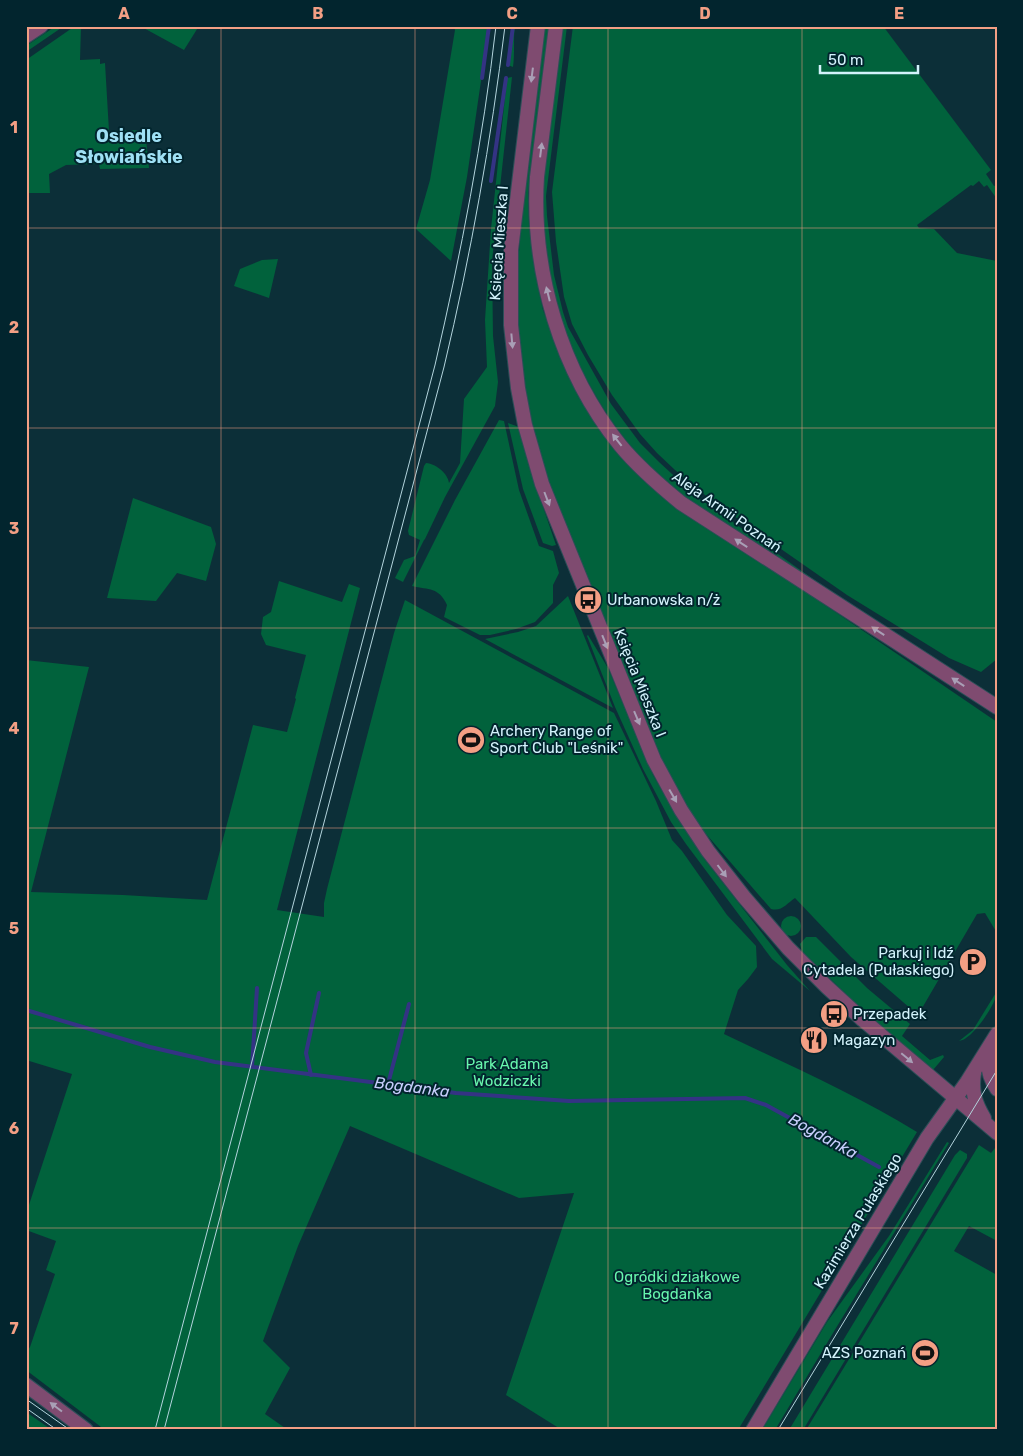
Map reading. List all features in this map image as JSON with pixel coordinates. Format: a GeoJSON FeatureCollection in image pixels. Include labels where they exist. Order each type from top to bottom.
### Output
{"type":"FeatureCollection","features":[{"type":"Feature","properties":{"kind":"street"},"geometry":{"type":"LineString","coordinates":[[26,36],[41,26]]}},
{"type":"Feature","properties":{"kind":"street","name":"Księcia Mieszka I"},"geometry":{"type":"LineString","coordinates":[[538,26],[511,250],[510,325],[525,425],[534,460],[554,516],[654,760],[675,800],[701,841],[747,902],[805,965],[863,1020],[956,1098]]}},
{"type":"Feature","properties":{"kind":"street","name":"Aleja Armii Poznań"},"geometry":{"type":"LineString","coordinates":[[556,26],[536,198],[539,242],[544,280],[565,350],[594,409],[635,462],[663,489],[706,520],[997,707]]}},
{"type":"Feature","properties":{"kind":"street"},"geometry":{"type":"LineString","coordinates":[[995,1037],[989,1053],[988,1069],[992,1082],[997,1089]]}},
{"type":"Feature","properties":{"kind":"street","name":"Kazimierza Pułaskiego"},"geometry":{"type":"LineString","coordinates":[[753,1430],[927,1138],[975,1070],[995,1037]]}},
{"type":"Feature","properties":{"kind":"street"},"geometry":{"type":"LineString","coordinates":[[975,1070],[972,1084],[974,1100],[992,1129]]}},
{"type":"Feature","properties":{"kind":"street"},"geometry":{"type":"LineString","coordinates":[[956,1098],[992,1129]]}},
{"type":"Feature","properties":{"kind":"street"},"geometry":{"type":"LineString","coordinates":[[26,1385],[86,1430]]}},
{"type":"Feature","properties":{"kind":"green space"},"geometry":{"type":"Polygon","coordinates":[[[56,26],[64,26],[26,52],[26,46],[56,26]]]}},
{"type":"Feature","properties":{"kind":"green space"},"geometry":{"type":"Polygon","coordinates":[[[75,26],[81,26],[80,60],[100,59],[100,64],[105,63],[109,131],[145,130],[149,168],[100,169],[99,164],[66,165],[49,174],[50,193],[29,193],[26,60],[75,26]]]}},
{"type":"Feature","properties":{"kind":"green space"},"geometry":{"type":"Polygon","coordinates":[[[140,26],[199,26],[184,50],[140,26]]]}},
{"type":"Feature","properties":{"kind":"green space"},"geometry":{"type":"Polygon","coordinates":[[[454,26],[489,26],[467,177],[451,261],[416,229],[430,180],[455,30],[454,26]]]}},
{"type":"Feature","properties":{"kind":"green space"},"geometry":{"type":"Polygon","coordinates":[[[513,26],[515,26],[513,67],[508,65],[513,26]]]}},
{"type":"Feature","properties":{"kind":"green space"},"geometry":{"type":"Polygon","coordinates":[[[545,26],[549,26],[528,193],[529,224],[543,310],[564,366],[587,411],[611,443],[665,496],[997,722],[997,933],[985,913],[977,914],[918,1015],[851,957],[795,898],[781,908],[771,909],[700,827],[688,809],[662,760],[554,496],[528,408],[518,341],[517,318],[518,259],[545,26]]]}},
{"type":"Feature","properties":{"kind":"green space"},"geometry":{"type":"Polygon","coordinates":[[[563,26],[567,26],[546,196],[554,275],[568,327],[611,404],[640,443],[696,496],[820,584],[708,513],[660,477],[635,451],[612,421],[592,389],[575,356],[552,284],[545,247],[543,210],[547,142],[563,26]]]}},
{"type":"Feature","properties":{"kind":"green space"},"geometry":{"type":"Polygon","coordinates":[[[573,26],[883,26],[991,170],[986,174],[994,186],[997,185],[997,199],[987,185],[984,187],[979,181],[917,225],[919,228],[934,229],[957,253],[997,261],[997,659],[981,672],[949,658],[847,595],[711,500],[657,453],[640,434],[612,395],[572,324],[564,297],[556,242],[552,192],[573,26]]]}},
{"type":"Feature","properties":{"kind":"green space"},"geometry":{"type":"Polygon","coordinates":[[[512,77],[492,261],[493,336],[498,382],[495,406],[445,497],[403,582],[395,578],[404,560],[415,556],[420,540],[409,535],[408,531],[424,466],[426,463],[438,467],[447,476],[449,483],[460,463],[464,399],[487,367],[485,320],[491,229],[507,78],[512,77]]]}},
{"type":"Feature","properties":{"kind":"green space"},"geometry":{"type":"Polygon","coordinates":[[[278,259],[269,298],[234,286],[240,269],[262,260],[278,259]]]}},
{"type":"Feature","properties":{"kind":"green space"},"geometry":{"type":"Polygon","coordinates":[[[499,420],[504,421],[519,490],[539,546],[553,551],[559,573],[553,585],[553,603],[535,622],[516,629],[490,635],[480,635],[444,617],[447,605],[437,592],[412,586],[455,500],[499,420]]]}},
{"type":"Feature","properties":{"kind":"green space"},"geometry":{"type":"Polygon","coordinates":[[[508,423],[519,427],[528,463],[556,545],[552,546],[543,543],[523,489],[508,423]]]}},
{"type":"Feature","properties":{"kind":"green space"},"geometry":{"type":"Polygon","coordinates":[[[133,498],[211,527],[216,544],[206,581],[177,573],[156,601],[107,598],[133,498]]]}},
{"type":"Feature","properties":{"kind":"green space"},"geometry":{"type":"Polygon","coordinates":[[[279,581],[342,602],[349,584],[360,588],[277,910],[324,917],[327,889],[394,633],[405,600],[614,713],[656,801],[672,840],[682,851],[727,915],[756,946],[757,967],[738,990],[724,1034],[846,1092],[917,1132],[738,1430],[562,1430],[506,1395],[574,1193],[519,1198],[350,1126],[298,1246],[263,1341],[290,1368],[265,1414],[288,1430],[105,1430],[26,1370],[26,1353],[30,1347],[55,1274],[46,1270],[56,1241],[26,1230],[26,1214],[72,1074],[26,1060],[26,660],[89,667],[31,892],[207,900],[253,725],[287,732],[306,655],[266,645],[261,634],[263,617],[271,612],[279,581]]]}},
{"type":"Feature","properties":{"kind":"green space"},"geometry":{"type":"Polygon","coordinates":[[[568,596],[613,708],[485,639],[536,626],[568,596]]]}},
{"type":"Feature","properties":{"kind":"green space"},"geometry":{"type":"Polygon","coordinates":[[[588,635],[608,668],[653,775],[681,824],[705,860],[787,965],[810,991],[772,959],[671,822],[643,769],[615,707],[588,635]]]}},
{"type":"Feature","properties":{"kind":"green space"},"geometry":{"type":"Polygon","coordinates":[[[791,916],[798,919],[801,926],[798,933],[791,936],[784,933],[781,926],[784,919],[791,916]]]}},
{"type":"Feature","properties":{"kind":"green space"},"geometry":{"type":"Polygon","coordinates":[[[806,937],[816,937],[867,988],[910,1024],[902,1036],[930,1060],[943,1055],[944,1057],[933,1070],[867,1014],[802,952],[800,944],[806,937]]]}},
{"type":"Feature","properties":{"kind":"green space"},"geometry":{"type":"Polygon","coordinates":[[[997,991],[994,1003],[980,1024],[970,1035],[959,1041],[973,1030],[997,991]]]}},
{"type":"Feature","properties":{"kind":"green space"},"geometry":{"type":"Polygon","coordinates":[[[947,1142],[949,1143],[775,1430],[762,1430],[827,1322],[889,1236],[947,1142]]]}},
{"type":"Feature","properties":{"kind":"green space","name":"AZS Poznań"},"geometry":{"type":"Polygon","coordinates":[[[979,1145],[991,1153],[995,1148],[997,1150],[997,1241],[969,1226],[954,1251],[997,1275],[997,1430],[806,1430],[979,1145]]]}},
{"type":"Feature","properties":{"kind":"green space"},"geometry":{"type":"Polygon","coordinates":[[[960,1150],[967,1154],[967,1158],[803,1430],[789,1430],[955,1155],[960,1150]]]}},
{"type":"Feature","properties":{"kind":"green space"},"geometry":{"type":"Polygon","coordinates":[[[26,1412],[52,1430],[26,1430],[26,1412]]]}},
{"type":"Feature","properties":{"kind":"waterway"},"geometry":{"type":"LineString","coordinates":[[482,78],[489,26]]}},
{"type":"Feature","properties":{"kind":"waterway"},"geometry":{"type":"LineString","coordinates":[[508,65],[513,26]]}},
{"type":"Feature","properties":{"kind":"waterway"},"geometry":{"type":"LineString","coordinates":[[491,181],[506,78]]}},
{"type":"Feature","properties":{"kind":"waterway"},"geometry":{"type":"LineString","coordinates":[[252,1067],[257,988]]}},
{"type":"Feature","properties":{"kind":"waterway"},"geometry":{"type":"LineString","coordinates":[[311,1075],[306,1053],[319,993]]}},
{"type":"Feature","properties":{"kind":"waterway"},"geometry":{"type":"LineString","coordinates":[[388,1084],[409,1004]]}},
{"type":"Feature","properties":{"kind":"waterway","name":"Bogdanka"},"geometry":{"type":"LineString","coordinates":[[26,1010],[150,1047],[215,1062],[456,1093],[569,1101],[745,1098],[766,1105],[879,1167]]}},
{"type":"Feature","properties":{"kind":"tram line"},"geometry":{"type":"LineString","coordinates":[[155,1430],[435,365],[454,281],[470,196],[485,111],[496,26]]}},
{"type":"Feature","properties":{"kind":"tram line"},"geometry":{"type":"LineString","coordinates":[[164,1430],[444,367],[479,197],[505,26]]}},
{"type":"Feature","properties":{"kind":"tram line"},"geometry":{"type":"LineString","coordinates":[[778,1430],[997,1070]]}},
{"type":"Feature","properties":{"kind":"tram line"},"geometry":{"type":"LineString","coordinates":[[26,1399],[70,1430]]}},
{"type":"Feature","properties":{"kind":"tram line"},"geometry":{"type":"LineString","coordinates":[[26,1408],[57,1430]]}},
{"type":"Feature","properties":{"kind":"place","name":"Urbanowska n/ż"},"geometry":{"type":"Point","coordinates":[588,600]}},
{"type":"Feature","properties":{"kind":"place","name":"Archery Range of Sport Club \"Leśnik\""},"geometry":{"type":"Point","coordinates":[471,740]}},
{"type":"Feature","properties":{"kind":"place","name":"Parkuj i Idź Cytadela (Pułaskiego)"},"geometry":{"type":"Point","coordinates":[973,962]}},
{"type":"Feature","properties":{"kind":"place","name":"Przepadek"},"geometry":{"type":"Point","coordinates":[834,1014]}},
{"type":"Feature","properties":{"kind":"place","name":"Magazyn"},"geometry":{"type":"Point","coordinates":[814,1040]}},
{"type":"Feature","properties":{"kind":"place","name":"AZS Poznań"},"geometry":{"type":"Point","coordinates":[925,1353]}},
{"type":"Feature","properties":{"kind":"district","name":"Osiedle Słowiańskie"},"geometry":{"type":"Point","coordinates":[129,146]}},
{"type":"Feature","properties":{"kind":"park label","name":"Park Adama Wodziczki"},"geometry":{"type":"Point","coordinates":[507,1072]}},
{"type":"Feature","properties":{"kind":"park label","name":"Ogródki działkowe Bogdanka"},"geometry":{"type":"Point","coordinates":[677,1286]}}]}
